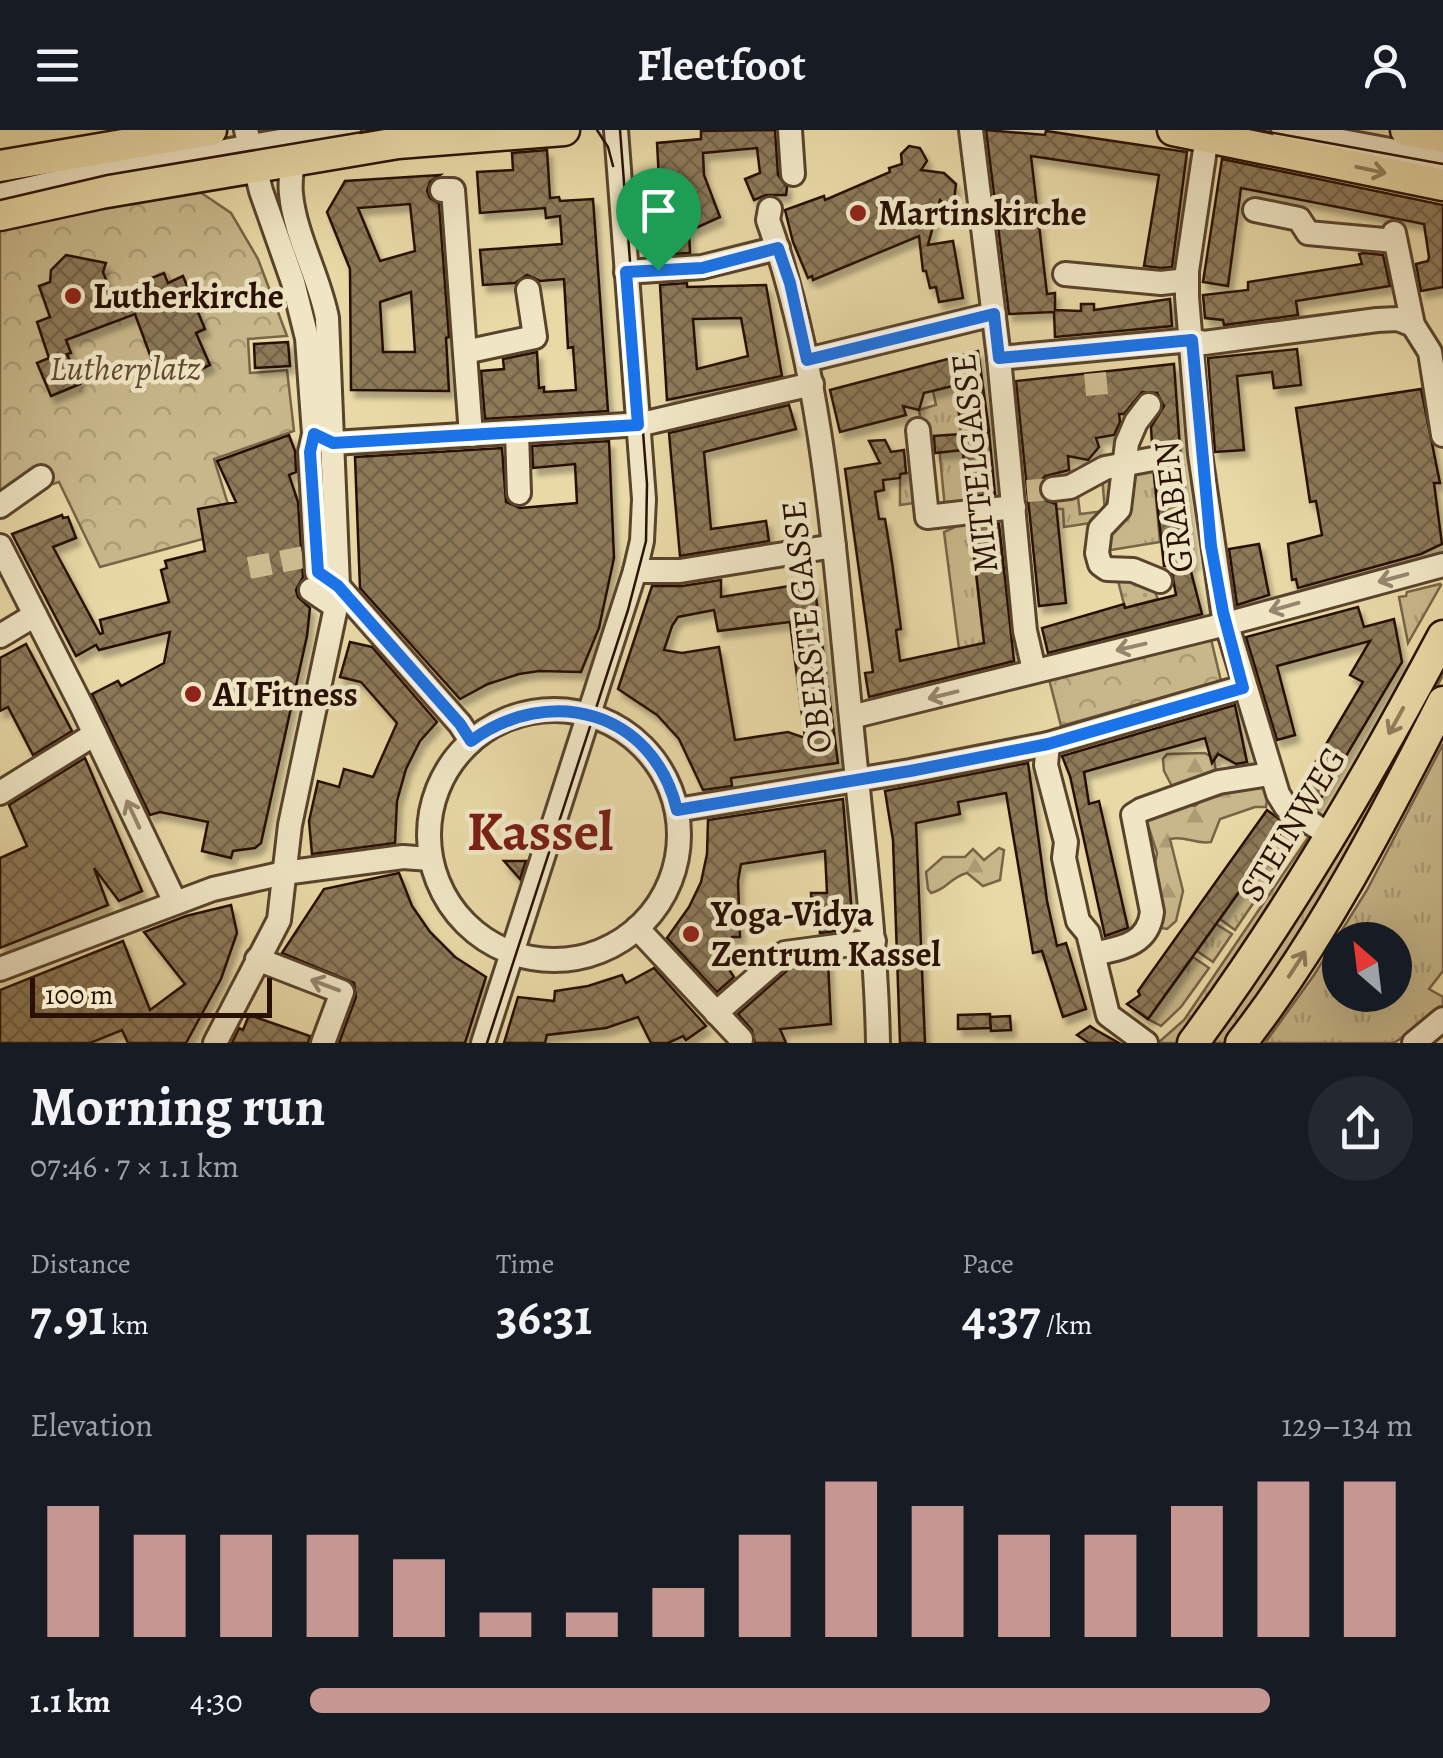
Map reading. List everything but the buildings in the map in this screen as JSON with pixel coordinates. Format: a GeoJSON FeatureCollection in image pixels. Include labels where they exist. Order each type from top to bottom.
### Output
{"type":"FeatureCollection","features":[{"type":"Feature","properties":{"kind":"main road"},"geometry":{"type":"LineString","coordinates":[[0,166],[211,130]]}},
{"type":"Feature","properties":{"kind":"main road"},"geometry":{"type":"LineString","coordinates":[[0,215],[101,193],[250,148],[294,160],[342,141],[398,143],[564,130]]}},
{"type":"Feature","properties":{"kind":"main road"},"geometry":{"type":"LineString","coordinates":[[1173,130],[1443,185]]}},
{"type":"Feature","properties":{"kind":"main road"},"geometry":{"type":"LineString","coordinates":[[1406,130],[1443,137]]}},
{"type":"Feature","properties":{"kind":"main road","name":"STEINWEG"},"geometry":{"type":"LineString","coordinates":[[1193,1043],[1252,962],[1332,836],[1443,636]]}},
{"type":"Feature","properties":{"kind":"main road","name":"STEINWEG"},"geometry":{"type":"LineString","coordinates":[[1241,1043],[1299,961],[1349,880],[1443,702]]}},
{"type":"Feature","properties":{"kind":"street"},"geometry":{"type":"LineString","coordinates":[[483,1043],[636,572],[644,512],[616,130]]}},
{"type":"Feature","properties":{"kind":"street"},"geometry":{"type":"LineString","coordinates":[[790,130],[793,174]]}},
{"type":"Feature","properties":{"kind":"street","name":"MITTELGASSE"},"geometry":{"type":"LineString","coordinates":[[971,130],[1018,497],[1025,631],[1034,670]]}},
{"type":"Feature","properties":{"kind":"street"},"geometry":{"type":"LineString","coordinates":[[1284,130],[1443,160]]}},
{"type":"Feature","properties":{"kind":"street","name":"GRABEN"},"geometry":{"type":"LineString","coordinates":[[1207,136],[1187,280],[1192,340],[1190,455],[1226,624],[1270,774],[1286,807],[1332,836]]}},
{"type":"Feature","properties":{"kind":"street"},"geometry":{"type":"LineString","coordinates":[[0,196],[84,176],[250,148],[294,282],[323,439],[337,597],[290,825],[279,920],[215,1043]]}},
{"type":"Feature","properties":{"kind":"street"},"geometry":{"type":"LineString","coordinates":[[294,160],[291,198],[327,318],[323,439],[310,452],[313,555],[318,572],[337,597],[460,724],[471,741]]}},
{"type":"Feature","properties":{"kind":"street"},"geometry":{"type":"LineString","coordinates":[[442,190],[453,190],[471,434]]}},
{"type":"Feature","properties":{"kind":"street","name":"OBERSTE GASSE"},"geometry":{"type":"LineString","coordinates":[[770,209],[768,220],[790,283],[812,384],[834,546],[874,941],[878,1043]]}},
{"type":"Feature","properties":{"kind":"street"},"geometry":{"type":"LineString","coordinates":[[1255,210],[1299,219],[1308,234],[1395,237],[1413,325],[1430,352],[1443,435]]}},
{"type":"Feature","properties":{"kind":"street"},"geometry":{"type":"LineString","coordinates":[[626,272],[702,268],[778,248]]}},
{"type":"Feature","properties":{"kind":"street"},"geometry":{"type":"LineString","coordinates":[[1065,274],[1161,283],[1187,280]]}},
{"type":"Feature","properties":{"kind":"street"},"geometry":{"type":"LineString","coordinates":[[465,352],[536,336],[528,290]]}},
{"type":"Feature","properties":{"kind":"street"},"geometry":{"type":"LineString","coordinates":[[807,360],[994,314]]}},
{"type":"Feature","properties":{"kind":"street"},"geometry":{"type":"LineString","coordinates":[[999,358],[1192,340],[1204,343],[1377,320],[1413,325]]}},
{"type":"Feature","properties":{"kind":"street"},"geometry":{"type":"LineString","coordinates":[[323,439],[395,446],[471,434],[638,425],[812,384]]}},
{"type":"Feature","properties":{"kind":"street"},"geometry":{"type":"LineString","coordinates":[[1150,405],[1136,422],[1122,464],[1119,509],[1100,529],[1096,542],[1100,564],[1108,569],[1134,570],[1160,582]]}},
{"type":"Feature","properties":{"kind":"street"},"geometry":{"type":"LineString","coordinates":[[918,430],[927,516],[1018,497]]}},
{"type":"Feature","properties":{"kind":"street"},"geometry":{"type":"LineString","coordinates":[[518,432],[519,493]]}},
{"type":"Feature","properties":{"kind":"street"},"geometry":{"type":"LineString","coordinates":[[1061,488],[1104,468],[1153,460]]}},
{"type":"Feature","properties":{"kind":"street"},"geometry":{"type":"LineString","coordinates":[[0,506],[41,477]]}},
{"type":"Feature","properties":{"kind":"street"},"geometry":{"type":"LineString","coordinates":[[0,546],[175,902]]}},
{"type":"Feature","properties":{"kind":"street"},"geometry":{"type":"LineString","coordinates":[[636,572],[680,571],[834,546]]}},
{"type":"Feature","properties":{"kind":"street"},"geometry":{"type":"LineString","coordinates":[[850,717],[1226,624],[1443,565]]}},
{"type":"Feature","properties":{"kind":"street"},"geometry":{"type":"LineString","coordinates":[[311,590],[337,597]]}},
{"type":"Feature","properties":{"kind":"street"},"geometry":{"type":"LineString","coordinates":[[0,636],[35,615]]}},
{"type":"Feature","properties":{"kind":"street"},"geometry":{"type":"LineString","coordinates":[[677,810],[1048,744],[1243,688]]}},
{"type":"Feature","properties":{"kind":"street"},"geometry":{"type":"LineString","coordinates":[[557,710],[589,714],[622,729],[649,752],[668,782],[677,810],[680,846],[674,870],[650,916],[613,945],[584,957],[535,961],[512,954],[472,930],[442,894],[430,859],[428,833],[431,807],[440,782],[471,741],[500,722],[534,711],[557,710]]}},
{"type":"Feature","properties":{"kind":"street"},"geometry":{"type":"LineString","coordinates":[[0,793],[95,734]]}},
{"type":"Feature","properties":{"kind":"street"},"geometry":{"type":"LineString","coordinates":[[1048,744],[1046,765],[1066,842],[1064,858],[1078,921],[1088,933],[1108,1015],[1146,1043]]}},
{"type":"Feature","properties":{"kind":"street"},"geometry":{"type":"LineString","coordinates":[[1094,954],[1136,944],[1150,923],[1152,912],[1134,816],[1219,782],[1270,774]]}},
{"type":"Feature","properties":{"kind":"street"},"geometry":{"type":"LineString","coordinates":[[0,969],[213,889],[284,873],[403,857],[430,859]]}},
{"type":"Feature","properties":{"kind":"street"},"geometry":{"type":"LineString","coordinates":[[637,928],[741,1039],[740,1043]]}},
{"type":"Feature","properties":{"kind":"street"},"geometry":{"type":"LineString","coordinates":[[716,1012],[785,953],[874,941]]}},
{"type":"Feature","properties":{"kind":"street"},"geometry":{"type":"LineString","coordinates":[[257,959],[342,992],[322,1043]]}},
{"type":"Feature","properties":{"kind":"street"},"geometry":{"type":"LineString","coordinates":[[1414,1043],[1443,1018]]}},
{"type":"Feature","properties":{"kind":"green space","name":"Lutherplatz"},"geometry":{"type":"Polygon","coordinates":[[[197,190],[231,213],[258,259],[287,336],[248,339],[250,373],[287,370],[294,431],[214,459],[236,530],[100,567],[59,482],[0,500],[0,230],[197,190]]]}},
{"type":"Feature","properties":{"kind":"green space"},"geometry":{"type":"Polygon","coordinates":[[[956,385],[968,506],[945,508],[938,436],[923,437],[919,410],[936,405],[933,391],[956,385]]]}},
{"type":"Feature","properties":{"kind":"green space"},"geometry":{"type":"Polygon","coordinates":[[[1153,466],[1160,542],[1105,551],[1127,474],[1153,466]]]}},
{"type":"Feature","properties":{"kind":"green space"},"geometry":{"type":"Polygon","coordinates":[[[919,472],[921,502],[900,505],[900,474],[919,472]]]}},
{"type":"Feature","properties":{"kind":"green space"},"geometry":{"type":"Polygon","coordinates":[[[1117,474],[1104,521],[1064,527],[1063,509],[1056,509],[1055,492],[1077,489],[1080,514],[1105,511],[1102,476],[1117,474]]]}},
{"type":"Feature","properties":{"kind":"green space"},"geometry":{"type":"Polygon","coordinates":[[[970,520],[982,627],[990,646],[959,649],[944,532],[970,520]]]}},
{"type":"Feature","properties":{"kind":"green space"},"geometry":{"type":"Polygon","coordinates":[[[1116,573],[1153,588],[1158,599],[1125,608],[1116,573]]]}},
{"type":"Feature","properties":{"kind":"green space"},"geometry":{"type":"Polygon","coordinates":[[[1441,585],[1408,643],[1399,597],[1441,585]]]}},
{"type":"Feature","properties":{"kind":"green space"},"geometry":{"type":"Polygon","coordinates":[[[1211,639],[1221,681],[1061,726],[1048,675],[1078,672],[1211,639]]]}},
{"type":"Feature","properties":{"kind":"green space"},"geometry":{"type":"Polygon","coordinates":[[[1443,661],[1443,675],[1339,872],[1226,1043],[1209,1043],[1443,661]]]}},
{"type":"Feature","properties":{"kind":"green space"},"geometry":{"type":"Polygon","coordinates":[[[1443,744],[1443,971],[1429,989],[1443,997],[1443,1009],[1394,1043],[1265,1043],[1322,962],[1322,1012],[1412,1012],[1412,922],[1347,922],[1443,744]]]}},
{"type":"Feature","properties":{"kind":"green space"},"geometry":{"type":"Polygon","coordinates":[[[1205,753],[1214,759],[1216,773],[1174,790],[1164,771],[1163,759],[1167,754],[1205,753]]]}},
{"type":"Feature","properties":{"kind":"green space"},"geometry":{"type":"Polygon","coordinates":[[[1256,781],[1268,792],[1266,807],[1220,819],[1211,842],[1170,839],[1183,891],[1176,921],[1167,929],[1161,928],[1154,869],[1157,853],[1146,819],[1183,805],[1195,806],[1210,793],[1256,781]]]}},
{"type":"Feature","properties":{"kind":"green space"},"geometry":{"type":"Polygon","coordinates":[[[1311,833],[1311,844],[1182,1039],[1178,1043],[1158,1043],[1184,1020],[1311,833]]]}},
{"type":"Feature","properties":{"kind":"green space"},"geometry":{"type":"Polygon","coordinates":[[[999,848],[1004,850],[1000,880],[983,886],[967,873],[937,891],[931,893],[928,889],[926,872],[943,857],[965,857],[973,849],[984,860],[999,848]]]}},
{"type":"Feature","properties":{"kind":"green space"},"geometry":{"type":"Polygon","coordinates":[[[1262,860],[1275,870],[1256,898],[1241,888],[1262,860]]]}},
{"type":"Feature","properties":{"kind":"green space"},"geometry":{"type":"Polygon","coordinates":[[[1239,892],[1254,902],[1235,930],[1220,919],[1239,892]]]}},
{"type":"Feature","properties":{"kind":"green space"},"geometry":{"type":"Polygon","coordinates":[[[1216,924],[1232,934],[1213,962],[1197,951],[1216,924]]]}},
{"type":"Feature","properties":{"kind":"green space"},"geometry":{"type":"Polygon","coordinates":[[[1193,957],[1209,968],[1181,1007],[1161,1026],[1148,1019],[1193,957]]]}},
{"type":"Feature","properties":{"kind":"tunnel"},"geometry":{"type":"LineString","coordinates":[[1095,373],[1098,405]]}},
{"type":"Feature","properties":{"kind":"tunnel"},"geometry":{"type":"LineString","coordinates":[[1153,459],[1181,456]]}},
{"type":"Feature","properties":{"kind":"tunnel"},"geometry":{"type":"LineString","coordinates":[[1027,491],[1053,489]]}},
{"type":"Feature","properties":{"kind":"tunnel"},"geometry":{"type":"LineString","coordinates":[[249,568],[309,556]]}},
{"type":"Feature","properties":{"kind":"tram line"},"geometry":{"type":"LineString","coordinates":[[0,200],[107,175],[374,130]]}},
{"type":"Feature","properties":{"kind":"tram line"},"geometry":{"type":"LineString","coordinates":[[597,130],[608,147],[613,166]]}},
{"type":"Feature","properties":{"kind":"tram line"},"geometry":{"type":"LineString","coordinates":[[487,1043],[628,610],[646,541],[647,484],[620,130]]}},
{"type":"Feature","properties":{"kind":"tram line"},"geometry":{"type":"LineString","coordinates":[[1258,130],[1443,164]]}},
{"type":"Feature","properties":{"kind":"place","name":"Martinskirche"},"geometry":{"type":"Point","coordinates":[858,213]}},
{"type":"Feature","properties":{"kind":"place","name":"Lutherkirche"},"geometry":{"type":"Point","coordinates":[73,296]}},
{"type":"Feature","properties":{"kind":"place","name":"AI Fitness"},"geometry":{"type":"Point","coordinates":[193,694]}},
{"type":"Feature","properties":{"kind":"place","name":"Yoga-Vidya Zentrum Kassel"},"geometry":{"type":"Point","coordinates":[691,934]}},
{"type":"Feature","properties":{"kind":"district","name":"Kassel"},"geometry":{"type":"Point","coordinates":[540,831]}},
{"type":"Feature","properties":{"kind":"route"},"geometry":{"type":"LineString","coordinates":[[778,248],[807,360],[994,314],[999,358],[1192,340],[1211,546],[1243,688],[1048,744],[677,810],[668,782],[649,752],[622,729],[594,716],[572,711],[534,711],[490,727],[471,741],[338,586],[318,572],[310,452],[314,434],[333,443],[638,425],[626,272],[658,270],[702,268],[778,248]]}}]}
